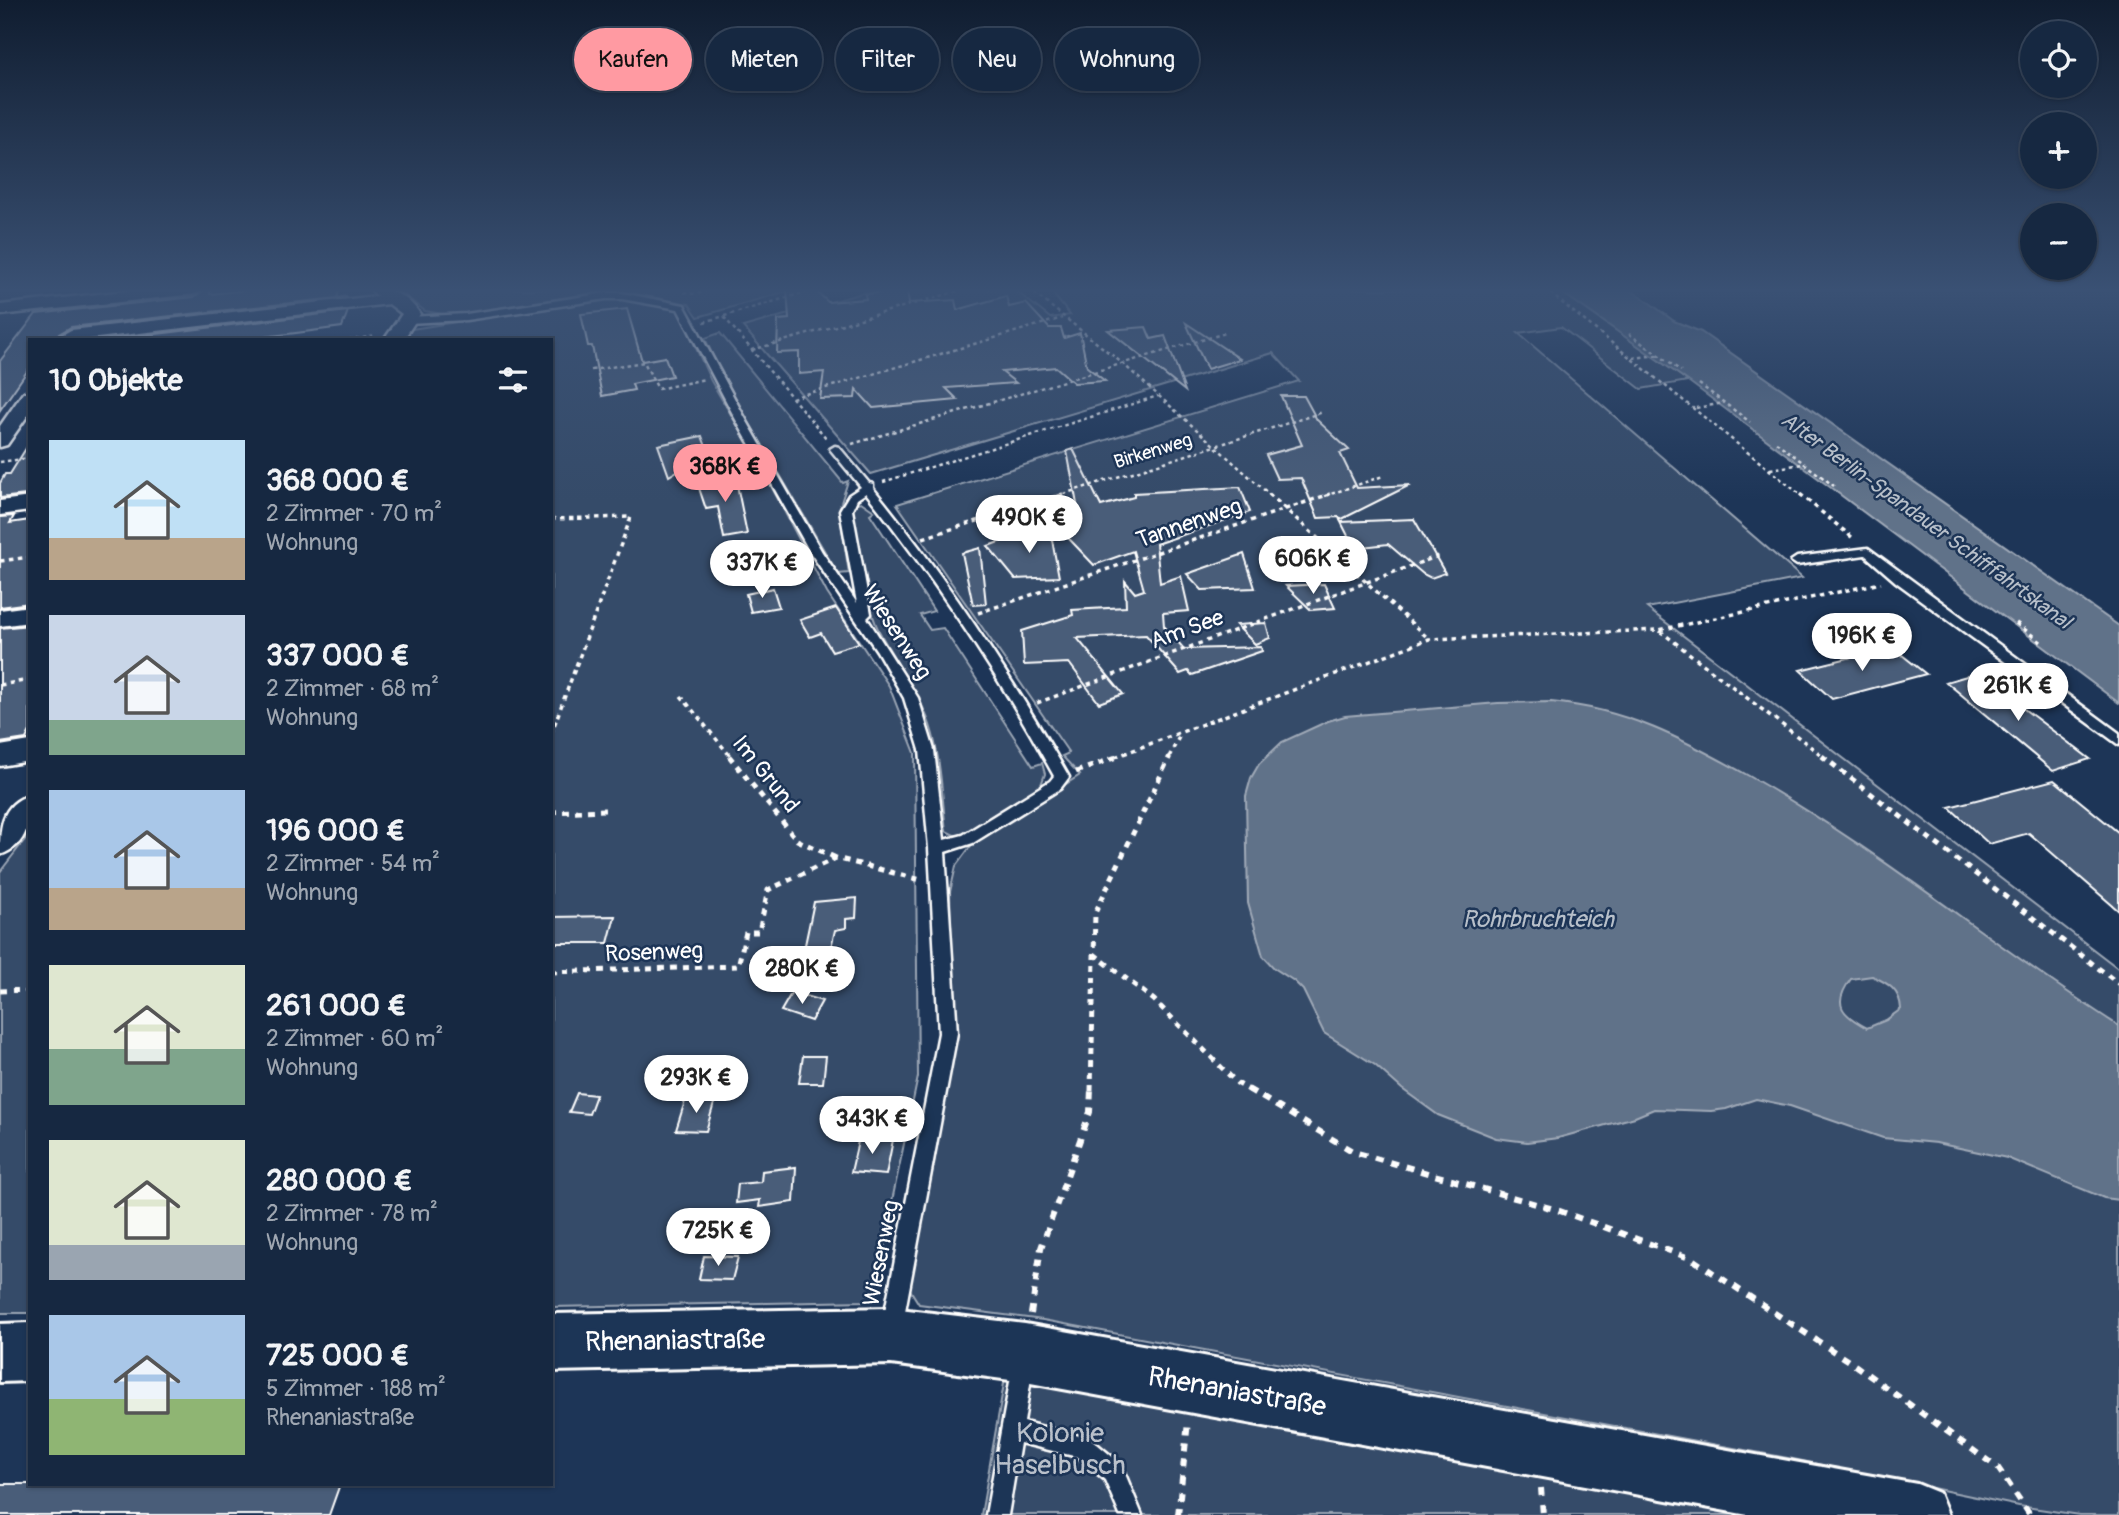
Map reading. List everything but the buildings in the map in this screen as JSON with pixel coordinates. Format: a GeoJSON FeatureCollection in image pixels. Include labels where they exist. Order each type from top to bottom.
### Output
{"type":"FeatureCollection","features":[{"type":"Feature","properties":{"kind":"street"},"geometry":{"type":"LineString","coordinates":[[0,441],[24,415]]}},
{"type":"Feature","properties":{"kind":"street"},"geometry":{"type":"LineString","coordinates":[[0,508],[28,504]]}},
{"type":"Feature","properties":{"kind":"street"},"geometry":{"type":"LineString","coordinates":[[0,618],[28,614]]}},
{"type":"Feature","properties":{"kind":"street"},"geometry":{"type":"LineString","coordinates":[[0,756],[28,751]]}},
{"type":"Feature","properties":{"kind":"street"},"geometry":{"type":"LineString","coordinates":[[0,843],[28,808]]}},
{"type":"Feature","properties":{"kind":"street","name":"Rhenaniastraße"},"geometry":{"type":"LineString","coordinates":[[553,1343],[891,1336],[1024,1353],[1917,1515]]}},
{"type":"Feature","properties":{"kind":"street"},"geometry":{"type":"LineString","coordinates":[[0,1353],[28,1352]]}},
{"type":"Feature","properties":{"kind":"lane","name":"Wiesenweg"},"geometry":{"type":"LineString","coordinates":[[710,360],[816,552],[883,650],[911,698],[927,750],[937,848],[948,1033],[891,1336]]}},
{"type":"Feature","properties":{"kind":"lane"},"geometry":{"type":"LineString","coordinates":[[835,449],[869,486],[967,617],[1025,708],[1062,777],[1055,785],[968,839],[937,848]]}},
{"type":"Feature","properties":{"kind":"lane"},"geometry":{"type":"LineString","coordinates":[[859,616],[865,614],[846,510],[853,497],[869,486]]}},
{"type":"Feature","properties":{"kind":"lane"},"geometry":{"type":"LineString","coordinates":[[1797,561],[1868,551],[1900,579],[2119,740]]}},
{"type":"Feature","properties":{"kind":"lane"},"geometry":{"type":"LineString","coordinates":[[997,1515],[1024,1353]]}},
{"type":"Feature","properties":{"kind":"lane"},"geometry":{"type":"LineString","coordinates":[[1011,1430],[1083,1447],[1113,1472],[1131,1515]]}},
{"type":"Feature","properties":{"kind":"path"},"geometry":{"type":"LineString","coordinates":[[760,360],[835,449],[1133,360]]}},
{"type":"Feature","properties":{"kind":"path"},"geometry":{"type":"LineString","coordinates":[[792,398],[921,360]]}},
{"type":"Feature","properties":{"kind":"path"},"geometry":{"type":"LineString","coordinates":[[1118,360],[1287,508],[1429,639]]}},
{"type":"Feature","properties":{"kind":"path"},"geometry":{"type":"LineString","coordinates":[[1635,360],[1868,551]]}},
{"type":"Feature","properties":{"kind":"path"},"geometry":{"type":"LineString","coordinates":[[1666,360],[1681,370]]}},
{"type":"Feature","properties":{"kind":"path"},"geometry":{"type":"LineString","coordinates":[[591,370],[643,362],[658,389],[719,377]]}},
{"type":"Feature","properties":{"kind":"path"},"geometry":{"type":"LineString","coordinates":[[1699,384],[1750,422]]}},
{"type":"Feature","properties":{"kind":"path"},"geometry":{"type":"LineString","coordinates":[[869,486],[1159,396]]}},
{"type":"Feature","properties":{"kind":"path"},"geometry":{"type":"LineString","coordinates":[[1696,408],[1724,403]]}},
{"type":"Feature","properties":{"kind":"path","name":"Birkenweg"},"geometry":{"type":"LineString","coordinates":[[911,542],[1323,412]]}},
{"type":"Feature","properties":{"kind":"path"},"geometry":{"type":"LineString","coordinates":[[1776,442],[1834,486]]}},
{"type":"Feature","properties":{"kind":"path"},"geometry":{"type":"LineString","coordinates":[[0,462],[28,458]]}},
{"type":"Feature","properties":{"kind":"path"},"geometry":{"type":"LineString","coordinates":[[1769,469],[1805,463]]}},
{"type":"Feature","properties":{"kind":"path","name":"Tannenweg"},"geometry":{"type":"LineString","coordinates":[[967,617],[1383,476]]}},
{"type":"Feature","properties":{"kind":"path"},"geometry":{"type":"LineString","coordinates":[[553,519],[631,517],[553,729]]}},
{"type":"Feature","properties":{"kind":"path","name":"Am See"},"geometry":{"type":"LineString","coordinates":[[1025,708],[1441,555]]}},
{"type":"Feature","properties":{"kind":"path"},"geometry":{"type":"LineString","coordinates":[[0,561],[28,557]]}},
{"type":"Feature","properties":{"kind":"path"},"geometry":{"type":"LineString","coordinates":[[1062,777],[1429,639],[1659,630],[1900,579]]}},
{"type":"Feature","properties":{"kind":"path"},"geometry":{"type":"LineString","coordinates":[[2016,623],[2042,643],[2039,643]]}},
{"type":"Feature","properties":{"kind":"path"},"geometry":{"type":"LineString","coordinates":[[1659,630],[2119,984]]}},
{"type":"Feature","properties":{"kind":"path"},"geometry":{"type":"LineString","coordinates":[[0,685],[28,680]]}},
{"type":"Feature","properties":{"kind":"path","name":"Im Grund"},"geometry":{"type":"LineString","coordinates":[[681,696],[797,839],[836,858]]}},
{"type":"Feature","properties":{"kind":"path"},"geometry":{"type":"LineString","coordinates":[[1024,1353],[1041,1248],[1090,1112],[1095,913],[1182,732]]}},
{"type":"Feature","properties":{"kind":"path"},"geometry":{"type":"LineString","coordinates":[[553,812],[607,810]]}},
{"type":"Feature","properties":{"kind":"path"},"geometry":{"type":"LineString","coordinates":[[836,858],[939,885]]}},
{"type":"Feature","properties":{"kind":"path","name":"Rosenweg"},"geometry":{"type":"LineString","coordinates":[[553,972],[738,966],[746,932],[759,932],[768,890],[836,858]]}},
{"type":"Feature","properties":{"kind":"path"},"geometry":{"type":"LineString","coordinates":[[1094,954],[1154,1000],[1237,1083],[1353,1152],[1557,1210],[1692,1259],[1856,1366],[1998,1468],[2030,1515]]}},
{"type":"Feature","properties":{"kind":"path"},"geometry":{"type":"LineString","coordinates":[[0,990],[28,990]]}},
{"type":"Feature","properties":{"kind":"path"},"geometry":{"type":"LineString","coordinates":[[1178,1515],[1192,1384]]}},
{"type":"Feature","properties":{"kind":"green space"},"geometry":{"type":"Polygon","coordinates":[[[553,360],[701,360],[827,593],[889,686],[915,753],[918,1077],[892,1201],[880,1288],[867,1301],[553,1307],[553,360]]]}},
{"type":"Feature","properties":{"kind":"green space"},"geometry":{"type":"Polygon","coordinates":[[[715,360],[742,360],[843,483],[848,481],[839,509],[849,573],[838,574],[715,360]]]}},
{"type":"Feature","properties":{"kind":"green space"},"geometry":{"type":"Polygon","coordinates":[[[771,360],[1251,360],[871,474],[771,360]]]}},
{"type":"Feature","properties":{"kind":"green space"},"geometry":{"type":"Polygon","coordinates":[[[1279,360],[1549,360],[1802,578],[1647,608],[2119,969],[2119,1515],[2079,1515],[2019,1506],[1793,1459],[1043,1320],[919,1304],[909,1288],[954,1042],[950,892],[956,866],[973,843],[1080,775],[1062,756],[1069,753],[897,504],[1299,381],[1279,360]]]}},
{"type":"Feature","properties":{"kind":"green space"},"geometry":{"type":"Polygon","coordinates":[[[1603,360],[1658,360],[1688,381],[1641,389],[1603,360]]]}},
{"type":"Feature","properties":{"kind":"green space"},"geometry":{"type":"Polygon","coordinates":[[[861,502],[874,511],[870,514],[934,611],[920,615],[930,630],[943,628],[1033,766],[1042,763],[1045,774],[1039,790],[965,835],[954,835],[946,831],[939,764],[930,725],[874,619],[853,511],[855,504],[861,502]]]}},
{"type":"Feature","properties":{"kind":"green space"},"geometry":{"type":"Polygon","coordinates":[[[28,836],[28,1313],[0,1313],[0,872],[28,836]]]}},
{"type":"Feature","properties":{"kind":"green space","name":"Kolonie Haselbusch"},"geometry":{"type":"Polygon","coordinates":[[[1006,1372],[1755,1515],[981,1515],[1006,1372]]]}},
{"type":"Feature","properties":{"kind":"water","name":"Alter Berlin-Spandauer Schifffahrtskanal"},"geometry":{"type":"Polygon","coordinates":[[[1658,360],[1740,360],[2119,626],[2119,703],[1658,360]]]}},
{"type":"Feature","properties":{"kind":"water","name":"Rohrbruchteich"},"geometry":{"type":"Polygon","coordinates":[[[1551,702],[1605,711],[1654,728],[1701,750],[1797,804],[1844,835],[2119,1026],[2119,1200],[2104,1198],[2007,1158],[1936,1143],[1883,1138],[1790,1106],[1756,1099],[1711,1111],[1654,1109],[1635,1117],[1558,1138],[1527,1142],[1496,1138],[1438,1115],[1375,1065],[1324,1033],[1303,990],[1263,956],[1248,903],[1246,796],[1251,778],[1259,764],[1282,742],[1328,721],[1345,716],[1498,703],[1551,702]],[[1872,976],[1851,979],[1841,1003],[1846,1014],[1867,1028],[1886,1020],[1901,1009],[1896,992],[1872,976]]]}}]}
